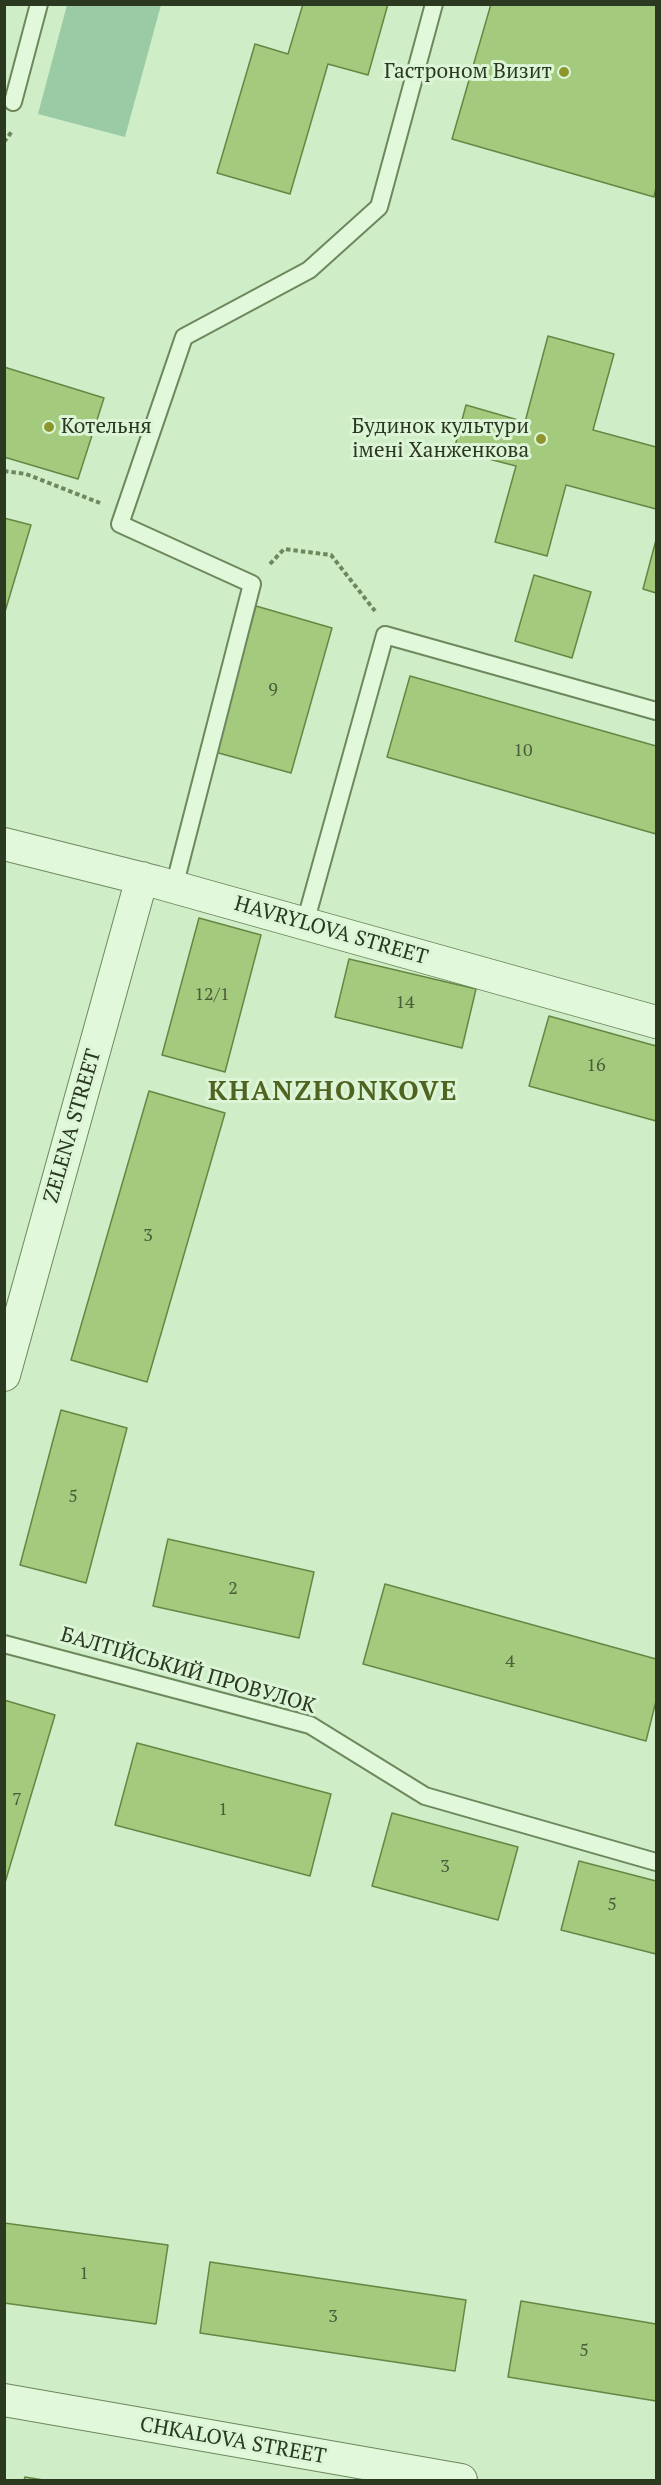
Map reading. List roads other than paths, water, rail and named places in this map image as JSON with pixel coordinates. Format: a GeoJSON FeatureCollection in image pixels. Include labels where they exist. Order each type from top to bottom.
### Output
{"type":"FeatureCollection","features":[{"type":"Feature","properties":{"kind":"street","name":"HAVRYLOVA STREET"},"geometry":{"type":"LineString","coordinates":[[4,844],[142,878],[657,1022]]}},
{"type":"Feature","properties":{"kind":"street","name":"ZELENA STREET"},"geometry":{"type":"LineString","coordinates":[[4,1375],[142,878]]}},
{"type":"Feature","properties":{"kind":"street","name":"CHKALOVA STREET"},"geometry":{"type":"LineString","coordinates":[[4,2400],[461,2481]]}},
{"type":"Feature","properties":{"kind":"lane"},"geometry":{"type":"LineString","coordinates":[[13,102],[39,4]]}},
{"type":"Feature","properties":{"kind":"lane"},"geometry":{"type":"LineString","coordinates":[[174,887],[252,585],[120,524],[123,512],[184,337],[309,270],[380,207],[434,4]]}},
{"type":"Feature","properties":{"kind":"lane"},"geometry":{"type":"LineString","coordinates":[[305,923],[385,635],[657,711]]}},
{"type":"Feature","properties":{"kind":"lane","name":"БАЛТІЙСЬКИЙ ПРОВУЛОК"},"geometry":{"type":"LineString","coordinates":[[4,1644],[310,1725],[424,1796],[657,1862]]}},
{"type":"Feature","properties":{"kind":"place","name":"Гастроном Визит"},"geometry":{"type":"Point","coordinates":[564,72]}},
{"type":"Feature","properties":{"kind":"place","name":"Котельня"},"geometry":{"type":"Point","coordinates":[49,427]}},
{"type":"Feature","properties":{"kind":"place","name":"Будинок культури імені Ханженкова"},"geometry":{"type":"Point","coordinates":[541,439]}},
{"type":"Feature","properties":{"kind":"district","name":"KHANZHONKOVE"},"geometry":{"type":"Point","coordinates":[333,1092]}}]}
